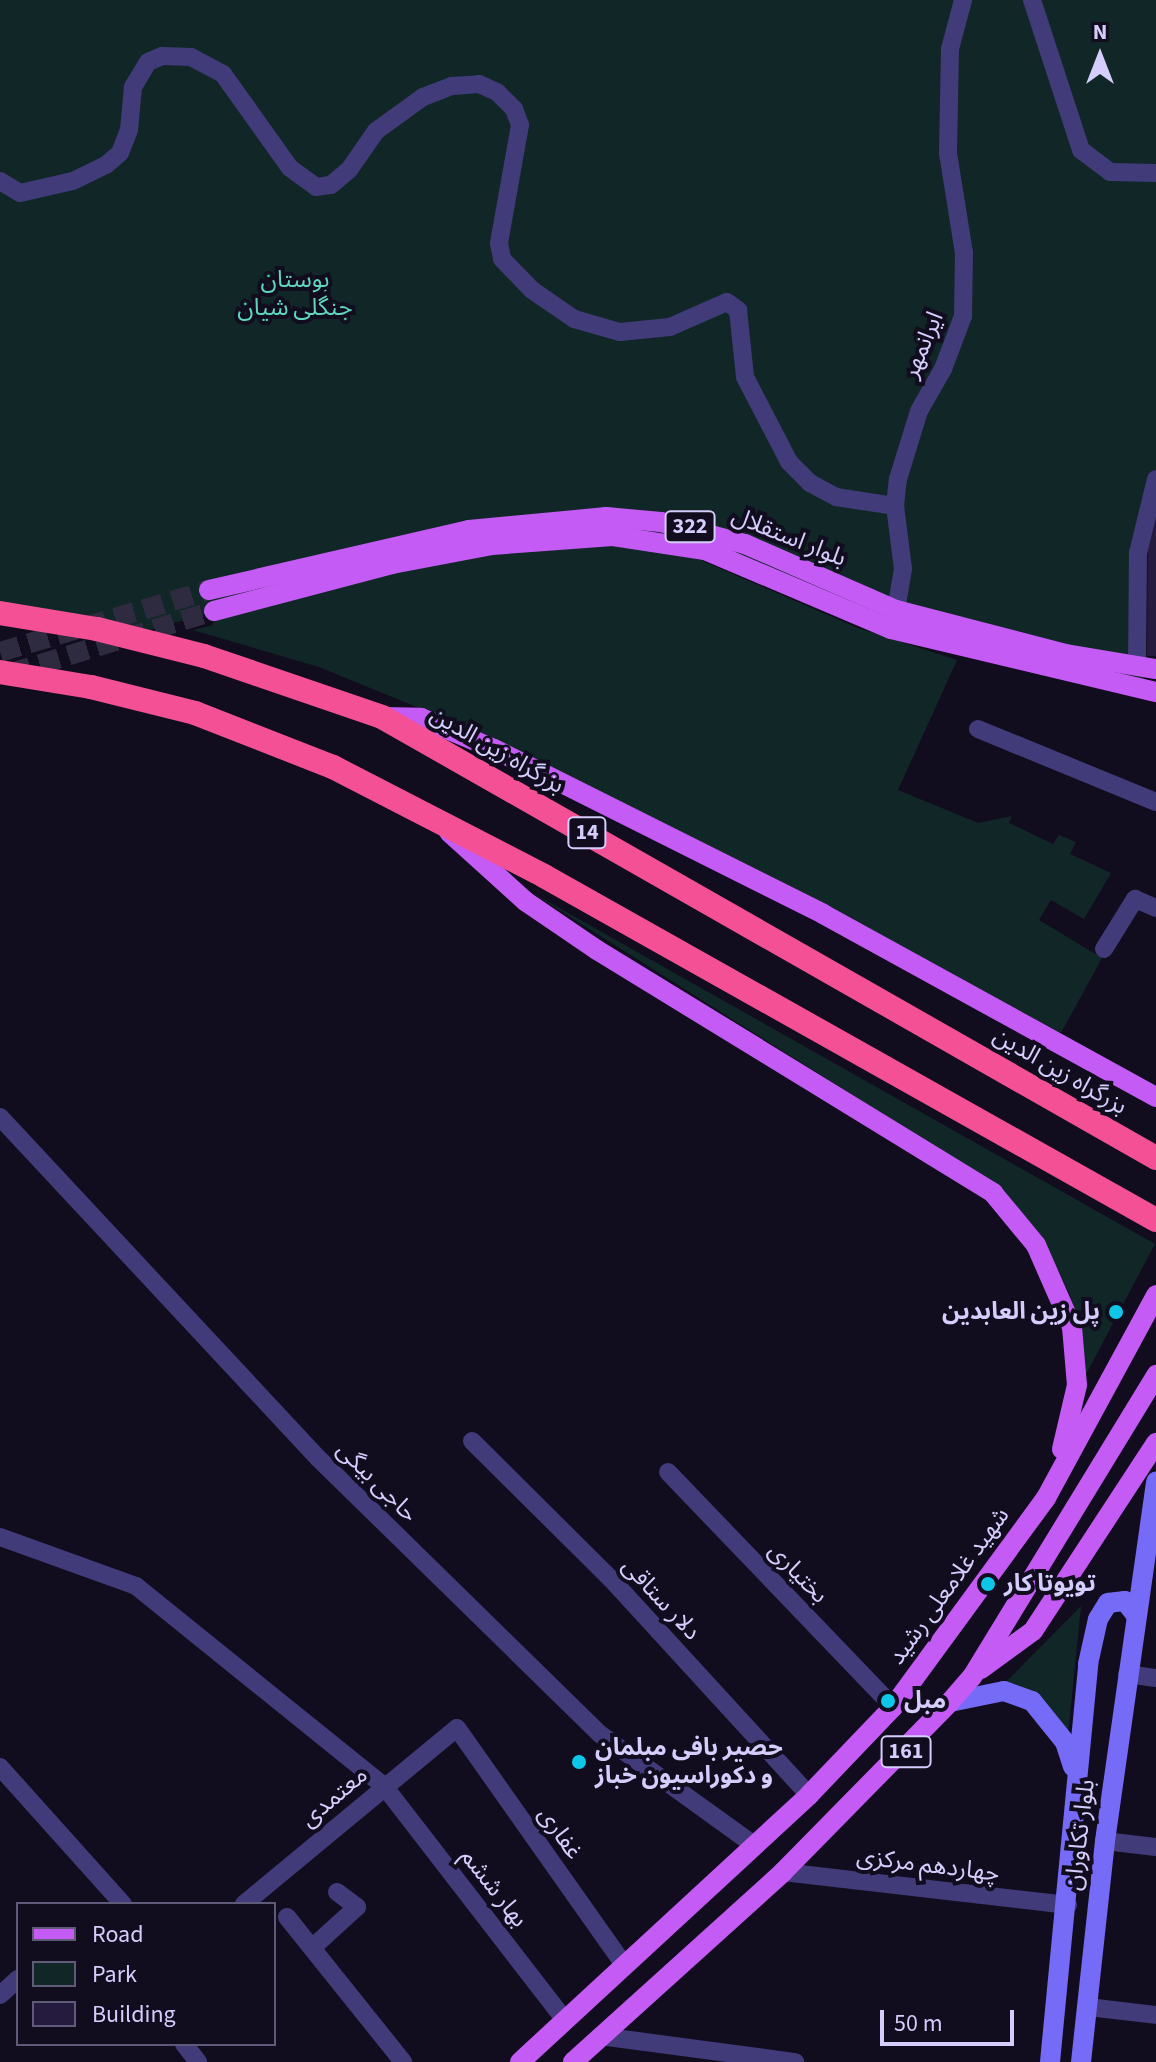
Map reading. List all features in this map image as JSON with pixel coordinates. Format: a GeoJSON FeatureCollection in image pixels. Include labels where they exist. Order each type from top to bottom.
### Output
{"type":"FeatureCollection","features":[{"type":"Feature","properties":{"kind":"highway","name":"بزرگراه زین الدین"},"geometry":{"type":"LineString","coordinates":[[0,613],[97,629],[204,656],[382,717],[1146,1153]]}},
{"type":"Feature","properties":{"kind":"highway","name":"14"},"geometry":{"type":"LineString","coordinates":[[0,672],[91,687],[195,713],[333,767],[443,827],[544,876],[1156,1220]]}},
{"type":"Feature","properties":{"kind":"main road","name":"بلوار استقلال"},"geometry":{"type":"LineString","coordinates":[[1146,668],[1066,654],[896,610],[699,529],[606,517],[469,530],[212,600],[492,545],[613,536],[705,550],[891,629],[1156,692]]}},
{"type":"Feature","properties":{"kind":"main road"},"geometry":{"type":"LineString","coordinates":[[382,717],[421,718],[494,749],[823,914],[1156,1097]]}},
{"type":"Feature","properties":{"kind":"main road"},"geometry":{"type":"LineString","coordinates":[[443,827],[525,901],[786,1070],[972,1178],[1017,1221],[1050,1270],[1075,1351],[1073,1417],[1046,1498]]}},
{"type":"Feature","properties":{"kind":"main road","name":"شهید غلامعلی رشید"},"geometry":{"type":"LineString","coordinates":[[520,2062],[809,1795],[893,1707],[1046,1498],[1156,1295]]}},
{"type":"Feature","properties":{"kind":"main road","name":"161"},"geometry":{"type":"LineString","coordinates":[[573,2062],[783,1872],[972,1677],[1156,1375]]}},
{"type":"Feature","properties":{"kind":"main road"},"geometry":{"type":"LineString","coordinates":[[972,1677],[1033,1631],[1156,1443]]}},
{"type":"Feature","properties":{"kind":"main road","name":"بلوار تکاوران"},"geometry":{"type":"LineString","coordinates":[[1081,2062],[1127,1674],[1136,1615],[1149,1580],[1156,1482]]}},
{"type":"Feature","properties":{"kind":"main road","name":"بلوار تکاوران"},"geometry":{"type":"LineString","coordinates":[[1050,2062],[1068,1905],[1075,1772],[1088,1664],[1101,1610],[1116,1599],[1125,1601],[1136,1615]]}},
{"type":"Feature","properties":{"kind":"main road"},"geometry":{"type":"LineString","coordinates":[[950,1702],[1004,1691],[1032,1701],[1065,1742],[1075,1772]]}},
{"type":"Feature","properties":{"kind":"street","name":"ایرانمهر"},"geometry":{"type":"LineString","coordinates":[[896,610],[903,569],[895,506],[907,442],[963,316],[964,253],[948,153],[950,49],[963,0]]}},
{"type":"Feature","properties":{"kind":"street"},"geometry":{"type":"LineString","coordinates":[[1032,0],[1081,150],[1110,172],[1156,173]]}},
{"type":"Feature","properties":{"kind":"street"},"geometry":{"type":"LineString","coordinates":[[0,181],[20,193],[73,181],[106,165],[120,153],[129,130],[133,87],[148,62],[162,56],[191,57],[223,74],[290,168],[316,187],[331,185],[349,170],[376,131],[423,97],[452,86],[479,84],[497,92],[514,109],[520,125],[499,243],[502,259],[532,290],[574,319],[620,332],[670,327],[727,302],[738,310],[745,377],[789,462],[810,483],[836,497],[895,506]]}},
{"type":"Feature","properties":{"kind":"street"},"geometry":{"type":"LineString","coordinates":[[1146,668],[1138,553],[1156,479]]}},
{"type":"Feature","properties":{"kind":"street"},"geometry":{"type":"LineString","coordinates":[[978,729],[1156,802]]}},
{"type":"Feature","properties":{"kind":"street"},"geometry":{"type":"LineString","coordinates":[[1104,949],[1135,899],[1156,908]]}},
{"type":"Feature","properties":{"kind":"street","name":"حاجی بیگی"},"geometry":{"type":"LineString","coordinates":[[0,1117],[318,1458],[600,1734],[754,1845]]}},
{"type":"Feature","properties":{"kind":"street","name":"دلار ستاقی"},"geometry":{"type":"LineString","coordinates":[[472,1441],[611,1579],[809,1795]]}},
{"type":"Feature","properties":{"kind":"street","name":"بختیاری"},"geometry":{"type":"LineString","coordinates":[[668,1472],[893,1707]]}},
{"type":"Feature","properties":{"kind":"street","name":"بهار ششم"},"geometry":{"type":"LineString","coordinates":[[0,1537],[136,1586],[384,1786],[565,2020]]}},
{"type":"Feature","properties":{"kind":"street"},"geometry":{"type":"LineString","coordinates":[[1127,1674],[1156,1678]]}},
{"type":"Feature","properties":{"kind":"street","name":"معتمدی"},"geometry":{"type":"LineString","coordinates":[[246,1902],[457,1728]]}},
{"type":"Feature","properties":{"kind":"street","name":"غفاری"},"geometry":{"type":"LineString","coordinates":[[457,1728],[624,1965]]}},
{"type":"Feature","properties":{"kind":"street"},"geometry":{"type":"LineString","coordinates":[[0,1767],[113,1901]]}},
{"type":"Feature","properties":{"kind":"street"},"geometry":{"type":"LineString","coordinates":[[1105,1841],[1156,1847]]}},
{"type":"Feature","properties":{"kind":"street","name":"چهاردهم مرکزی"},"geometry":{"type":"LineString","coordinates":[[783,1872],[1068,1905]]}},
{"type":"Feature","properties":{"kind":"street"},"geometry":{"type":"LineString","coordinates":[[312,1948],[357,1907],[337,1892]]}},
{"type":"Feature","properties":{"kind":"street"},"geometry":{"type":"LineString","coordinates":[[287,1917],[403,2062]]}},
{"type":"Feature","properties":{"kind":"street"},"geometry":{"type":"LineString","coordinates":[[0,1995],[16,1981]]}},
{"type":"Feature","properties":{"kind":"street"},"geometry":{"type":"LineString","coordinates":[[1088,2007],[1156,2015]]}},
{"type":"Feature","properties":{"kind":"street"},"geometry":{"type":"LineString","coordinates":[[600,2036],[795,2062]]}},
{"type":"Feature","properties":{"kind":"street"},"geometry":{"type":"LineString","coordinates":[[186,2046],[198,2062]]}},
{"type":"Feature","properties":{"kind":"green space","name":"بوستان جنگلی شیان"},"geometry":{"type":"Polygon","coordinates":[[[0,0],[1156,0],[1156,519],[1141,575],[1144,690],[689,555],[858,628],[957,660],[898,790],[978,823],[1012,816],[1009,823],[1053,844],[1059,835],[1076,842],[1070,854],[1111,873],[1084,919],[1051,900],[1039,920],[1102,958],[1061,1033],[866,929],[446,719],[319,667],[193,630],[213,625],[213,612],[120,638],[0,618],[0,0]]]}},
{"type":"Feature","properties":{"kind":"green space"},"geometry":{"type":"Polygon","coordinates":[[[529,891],[1155,1244],[1084,1378],[1070,1295],[1048,1249],[989,1181],[529,891]]]}},
{"type":"Feature","properties":{"kind":"green space"},"geometry":{"type":"Polygon","coordinates":[[[1081,1606],[1068,1735],[1040,1698],[1001,1687],[1081,1606]]]}},
{"type":"Feature","properties":{"kind":"building"},"geometry":{"type":"Polygon","coordinates":[[[1156,496],[1156,656],[1147,656],[1148,515],[1156,496]]]}},
{"type":"Feature","properties":{"kind":"tunnel"},"geometry":{"type":"LineString","coordinates":[[0,652],[209,590]]}},
{"type":"Feature","properties":{"kind":"tunnel"},"geometry":{"type":"LineString","coordinates":[[11,673],[214,611]]}},
{"type":"Feature","properties":{"kind":"place","name":"پل زین العابدین"},"geometry":{"type":"Point","coordinates":[1116,1312]}},
{"type":"Feature","properties":{"kind":"place","name":"تویوتا کار"},"geometry":{"type":"Point","coordinates":[988,1584]}},
{"type":"Feature","properties":{"kind":"place","name":"مبل"},"geometry":{"type":"Point","coordinates":[888,1701]}},
{"type":"Feature","properties":{"kind":"place","name":"حصیر بافی مبلمان و دکوراسیون خباز"},"geometry":{"type":"Point","coordinates":[579,1762]}}]}
